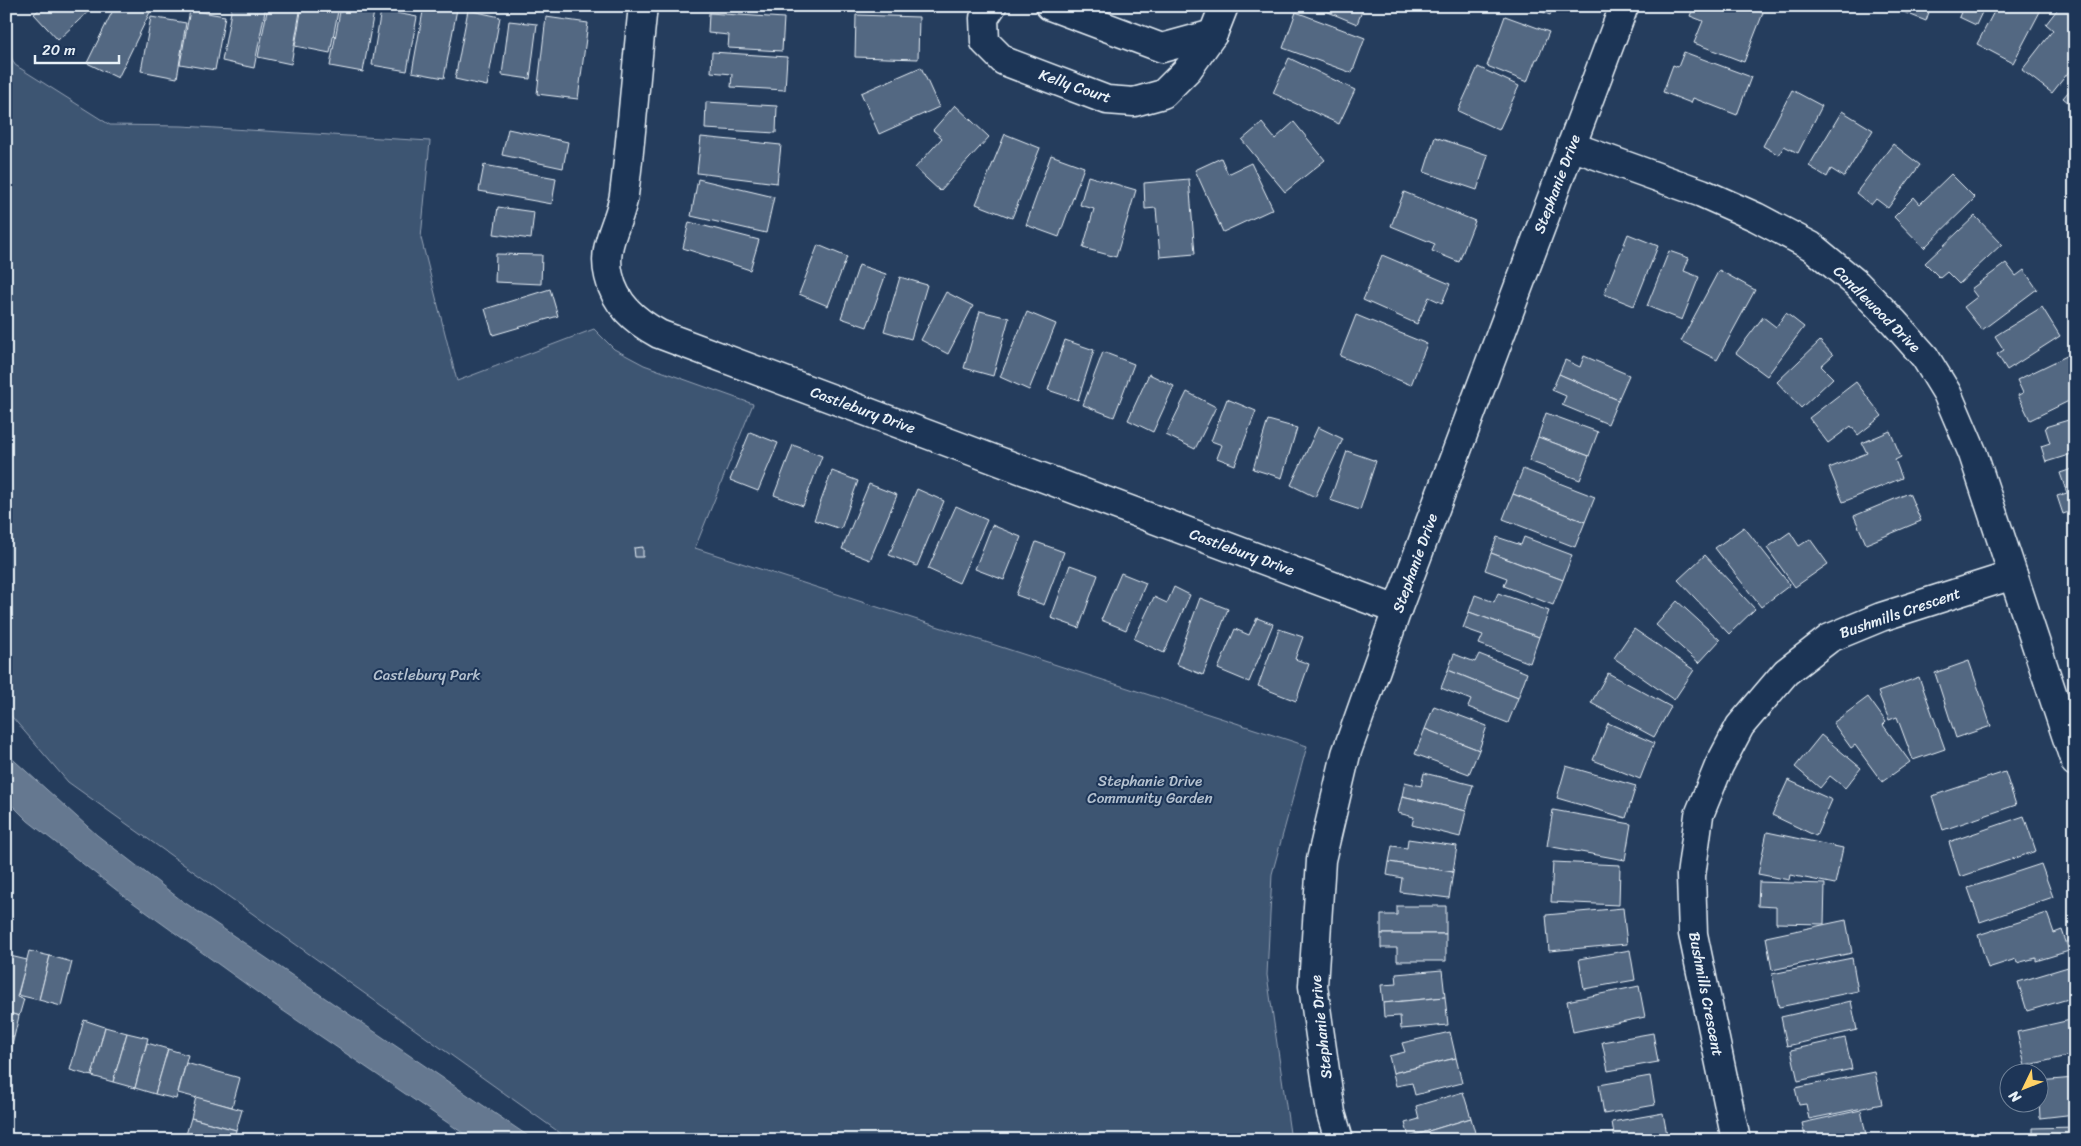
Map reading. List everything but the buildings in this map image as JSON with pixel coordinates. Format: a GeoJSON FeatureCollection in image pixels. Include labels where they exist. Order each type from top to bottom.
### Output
{"type":"FeatureCollection","features":[{"type":"Feature","properties":{"kind":"street","name":"Castlebury Drive"},"geometry":{"type":"LineString","coordinates":[[643,6],[623,198],[608,245],[608,276],[618,301],[631,316],[659,334],[1398,610]]}},
{"type":"Feature","properties":{"kind":"street","name":"Kelly Court"},"geometry":{"type":"LineString","coordinates":[[992,6],[984,18],[985,42],[1004,61],[1107,100],[1134,102],[1163,94],[1188,69],[1213,34],[1224,6]]}},
{"type":"Feature","properties":{"kind":"street"},"geometry":{"type":"LineString","coordinates":[[1050,6],[1162,48],[1213,34]]}},
{"type":"Feature","properties":{"kind":"street","name":"Stephanie Drive"},"geometry":{"type":"LineString","coordinates":[[1339,1140],[1331,1113],[1313,986],[1321,860],[1346,754],[1624,6]]}},
{"type":"Feature","properties":{"kind":"street","name":"Candlewood Drive"},"geometry":{"type":"LineString","coordinates":[[1571,146],[1702,193],[1756,217],[1811,246],[1856,284],[1894,322],[1925,357],[1947,393],[1973,454],[2075,762]]}},
{"type":"Feature","properties":{"kind":"street","name":"Bushmills Crescent"},"geometry":{"type":"LineString","coordinates":[[1736,1140],[1693,934],[1691,876],[1698,815],[1719,766],[1740,726],[1786,672],[1830,638],[1881,617],[2013,575]]}},
{"type":"Feature","properties":{"kind":"green space","name":"Castlebury Park"},"geometry":{"type":"Polygon","coordinates":[[[6,47],[15,65],[110,125],[182,126],[430,141],[421,238],[457,381],[594,329],[614,349],[644,365],[753,404],[695,548],[1307,746],[1272,874],[1267,975],[1291,1140],[570,1140],[68,782],[6,710],[6,47]]]}},
{"type":"Feature","properties":{"kind":"shaded area"},"geometry":{"type":"Polygon","coordinates":[[[6,753],[97,835],[181,900],[534,1140],[473,1140],[279,1008],[128,899],[28,821],[6,799],[6,753]]]}},
{"type":"Feature","properties":{"kind":"park label","name":"Stephanie Drive Community Garden"},"geometry":{"type":"Point","coordinates":[1150,790]}}]}
